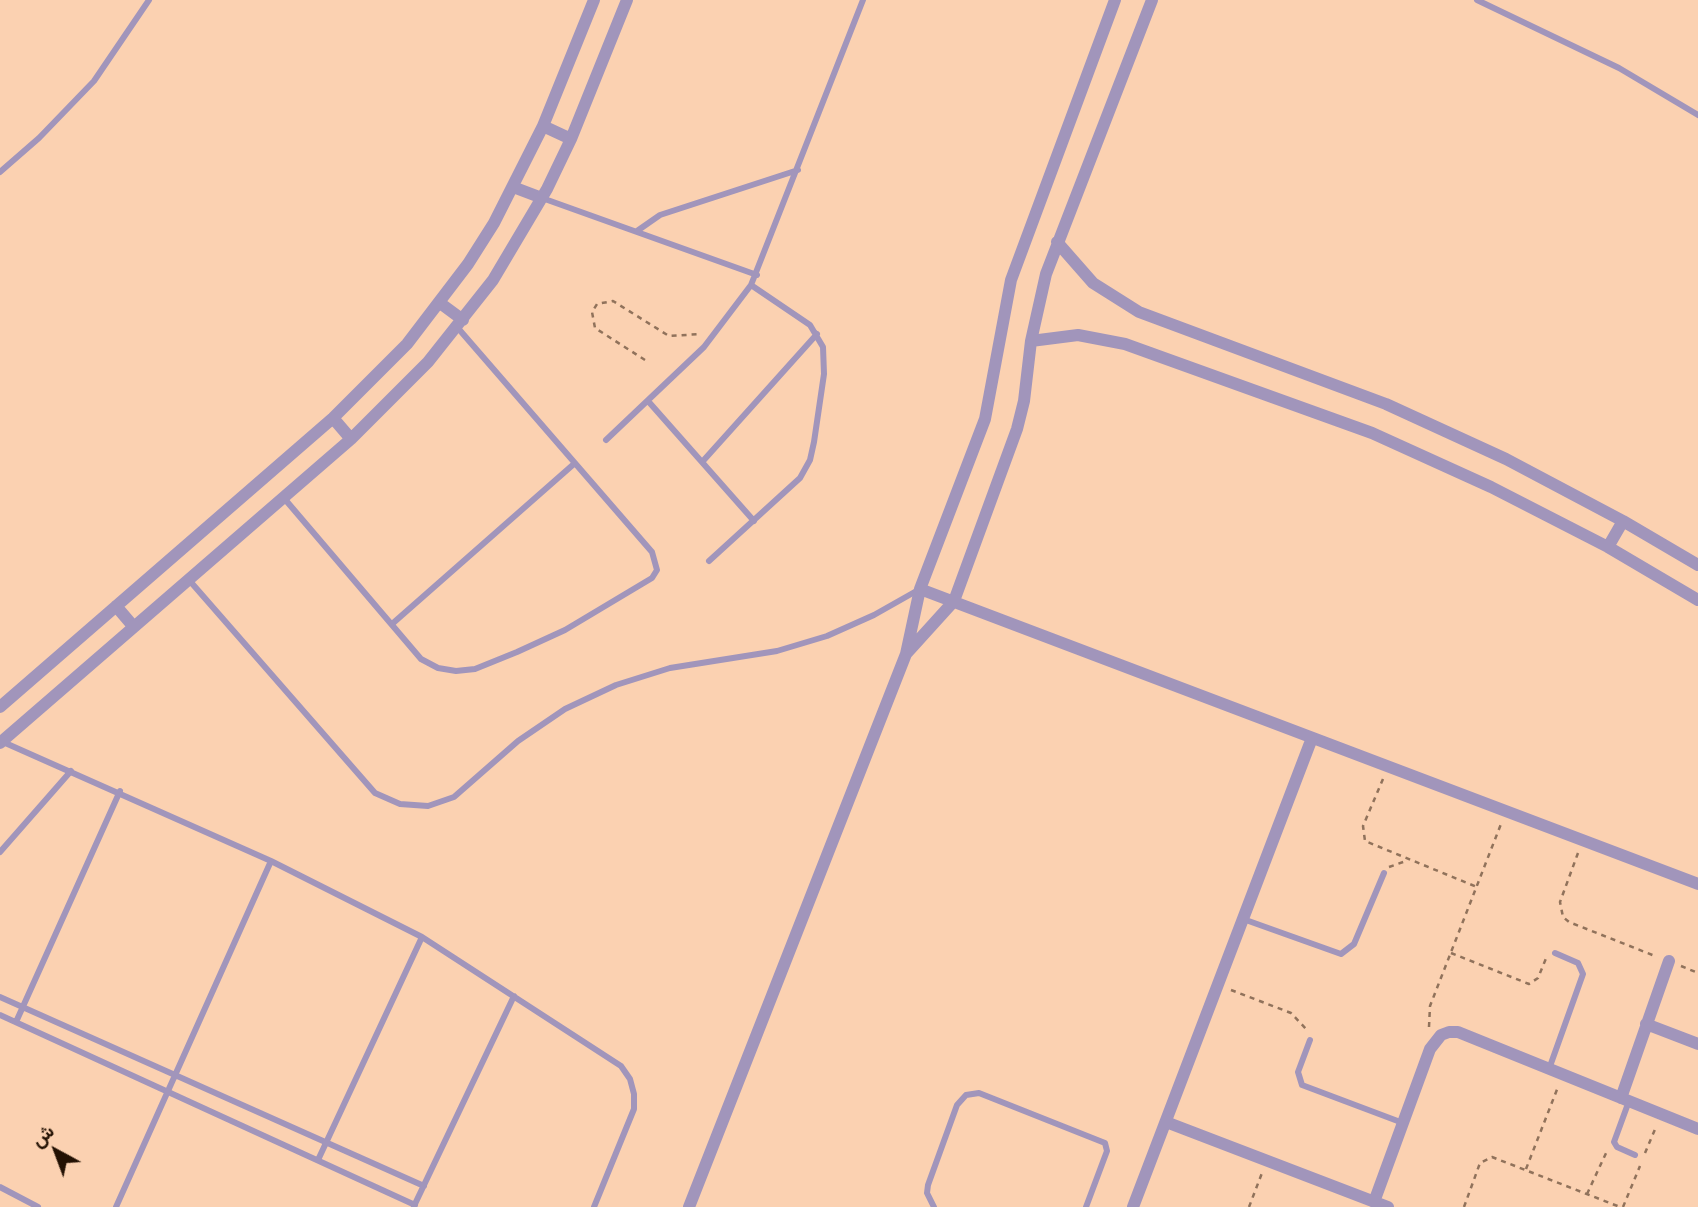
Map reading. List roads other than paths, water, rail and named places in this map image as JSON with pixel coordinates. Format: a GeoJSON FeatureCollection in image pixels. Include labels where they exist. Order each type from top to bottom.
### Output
{"type":"FeatureCollection","features":[{"type":"Feature","properties":{"kind":"street"},"geometry":{"type":"LineString","coordinates":[[0,706],[333,418],[371,382],[440,303],[494,223],[513,187],[543,126],[594,0]]}},
{"type":"Feature","properties":{"kind":"street"},"geometry":{"type":"LineString","coordinates":[[1,741],[351,439],[419,372],[460,323],[513,248],[542,198],[571,139],[626,0]]}},
{"type":"Feature","properties":{"kind":"street"},"geometry":{"type":"LineString","coordinates":[[689,1207],[906,654],[920,589],[985,419],[1003,315],[1015,269],[1115,0]]}},
{"type":"Feature","properties":{"kind":"street"},"geometry":{"type":"LineString","coordinates":[[906,654],[954,601],[1017,429],[1024,401],[1031,341],[1043,285],[1057,242],[1152,0]]}},
{"type":"Feature","properties":{"kind":"street"},"geometry":{"type":"LineString","coordinates":[[543,126],[571,139]]}},
{"type":"Feature","properties":{"kind":"street"},"geometry":{"type":"LineString","coordinates":[[513,187],[542,198]]}},
{"type":"Feature","properties":{"kind":"street"},"geometry":{"type":"LineString","coordinates":[[1057,242],[1093,283],[1139,312],[1386,404],[1506,459],[1623,521],[1698,565]]}},
{"type":"Feature","properties":{"kind":"street"},"geometry":{"type":"LineString","coordinates":[[440,303],[460,323]]}},
{"type":"Feature","properties":{"kind":"street"},"geometry":{"type":"LineString","coordinates":[[1031,341],[1054,336],[1102,338],[1252,387],[1372,433],[1608,547],[1698,600]]}},
{"type":"Feature","properties":{"kind":"street"},"geometry":{"type":"LineString","coordinates":[[333,418],[351,439]]}},
{"type":"Feature","properties":{"kind":"street"},"geometry":{"type":"LineString","coordinates":[[1608,547],[1623,521]]}},
{"type":"Feature","properties":{"kind":"street"},"geometry":{"type":"LineString","coordinates":[[920,589],[1698,884]]}},
{"type":"Feature","properties":{"kind":"street"},"geometry":{"type":"LineString","coordinates":[[116,606],[133,626]]}},
{"type":"Feature","properties":{"kind":"street"},"geometry":{"type":"LineString","coordinates":[[1133,1207],[1312,738]]}},
{"type":"Feature","properties":{"kind":"street"},"geometry":{"type":"LineString","coordinates":[[1625,1099],[1646,1024],[1669,961]]}},
{"type":"Feature","properties":{"kind":"street"},"geometry":{"type":"LineString","coordinates":[[1646,1024],[1698,1044]]}},
{"type":"Feature","properties":{"kind":"street"},"geometry":{"type":"LineString","coordinates":[[1374,1202],[1434,1041],[1441,1035],[1458,1032],[1698,1129]]}},
{"type":"Feature","properties":{"kind":"street"},"geometry":{"type":"LineString","coordinates":[[1166,1122],[1388,1207]]}},
{"type":"Feature","properties":{"kind":"lane"},"geometry":{"type":"LineString","coordinates":[[0,172],[39,138],[94,81],[149,0]]}},
{"type":"Feature","properties":{"kind":"lane"},"geometry":{"type":"LineString","coordinates":[[606,440],[715,333],[757,275],[863,0]]}},
{"type":"Feature","properties":{"kind":"lane"},"geometry":{"type":"LineString","coordinates":[[1477,0],[1619,68],[1698,114]]}},
{"type":"Feature","properties":{"kind":"lane"},"geometry":{"type":"LineString","coordinates":[[637,230],[660,215],[798,170]]}},
{"type":"Feature","properties":{"kind":"lane"},"geometry":{"type":"LineString","coordinates":[[542,198],[757,275]]}},
{"type":"Feature","properties":{"kind":"lane"},"geometry":{"type":"LineString","coordinates":[[709,561],[800,478],[810,460],[825,360],[817,334],[810,325],[751,285]]}},
{"type":"Feature","properties":{"kind":"lane"},"geometry":{"type":"LineString","coordinates":[[283,497],[421,659],[456,671],[475,669],[565,631],[653,578],[657,570],[652,552],[460,323]]}},
{"type":"Feature","properties":{"kind":"lane"},"geometry":{"type":"LineString","coordinates":[[703,461],[817,334]]}},
{"type":"Feature","properties":{"kind":"lane"},"geometry":{"type":"LineString","coordinates":[[648,401],[754,521]]}},
{"type":"Feature","properties":{"kind":"lane"},"geometry":{"type":"LineString","coordinates":[[392,624],[575,463]]}},
{"type":"Feature","properties":{"kind":"lane"},"geometry":{"type":"LineString","coordinates":[[188,579],[374,793],[400,804],[428,806],[454,797],[518,741],[565,709],[616,685],[670,668],[777,651],[827,636],[874,615],[920,589]]}},
{"type":"Feature","properties":{"kind":"lane"},"geometry":{"type":"LineString","coordinates":[[1,741],[271,861],[422,937],[608,1057],[630,1079],[634,1110],[594,1207]]}},
{"type":"Feature","properties":{"kind":"lane"},"geometry":{"type":"LineString","coordinates":[[0,852],[71,771]]}},
{"type":"Feature","properties":{"kind":"lane"},"geometry":{"type":"LineString","coordinates":[[16,1022],[120,792]]}},
{"type":"Feature","properties":{"kind":"lane"},"geometry":{"type":"LineString","coordinates":[[116,1207],[271,861]]}},
{"type":"Feature","properties":{"kind":"lane"},"geometry":{"type":"LineString","coordinates":[[1243,919],[1341,954],[1354,944],[1384,873]]}},
{"type":"Feature","properties":{"kind":"lane"},"geometry":{"type":"LineString","coordinates":[[318,1160],[422,937]]}},
{"type":"Feature","properties":{"kind":"lane"},"geometry":{"type":"LineString","coordinates":[[1549,1069],[1583,974],[1578,963],[1555,953]]}},
{"type":"Feature","properties":{"kind":"lane"},"geometry":{"type":"LineString","coordinates":[[0,1015],[168,1090],[414,1206],[514,996]]}},
{"type":"Feature","properties":{"kind":"lane"},"geometry":{"type":"LineString","coordinates":[[0,997],[424,1186]]}},
{"type":"Feature","properties":{"kind":"lane"},"geometry":{"type":"LineString","coordinates":[[1310,1040],[1298,1072],[1302,1085],[1403,1123]]}},
{"type":"Feature","properties":{"kind":"lane"},"geometry":{"type":"LineString","coordinates":[[934,1207],[927,1193],[928,1185],[957,1105],[966,1095],[979,1093],[1105,1143],[1107,1152],[1086,1207]]}},
{"type":"Feature","properties":{"kind":"lane"},"geometry":{"type":"LineString","coordinates":[[1625,1099],[1614,1139],[1615,1145],[1634,1155]]}},
{"type":"Feature","properties":{"kind":"lane"},"geometry":{"type":"LineString","coordinates":[[0,1187],[38,1207]]}}]}
